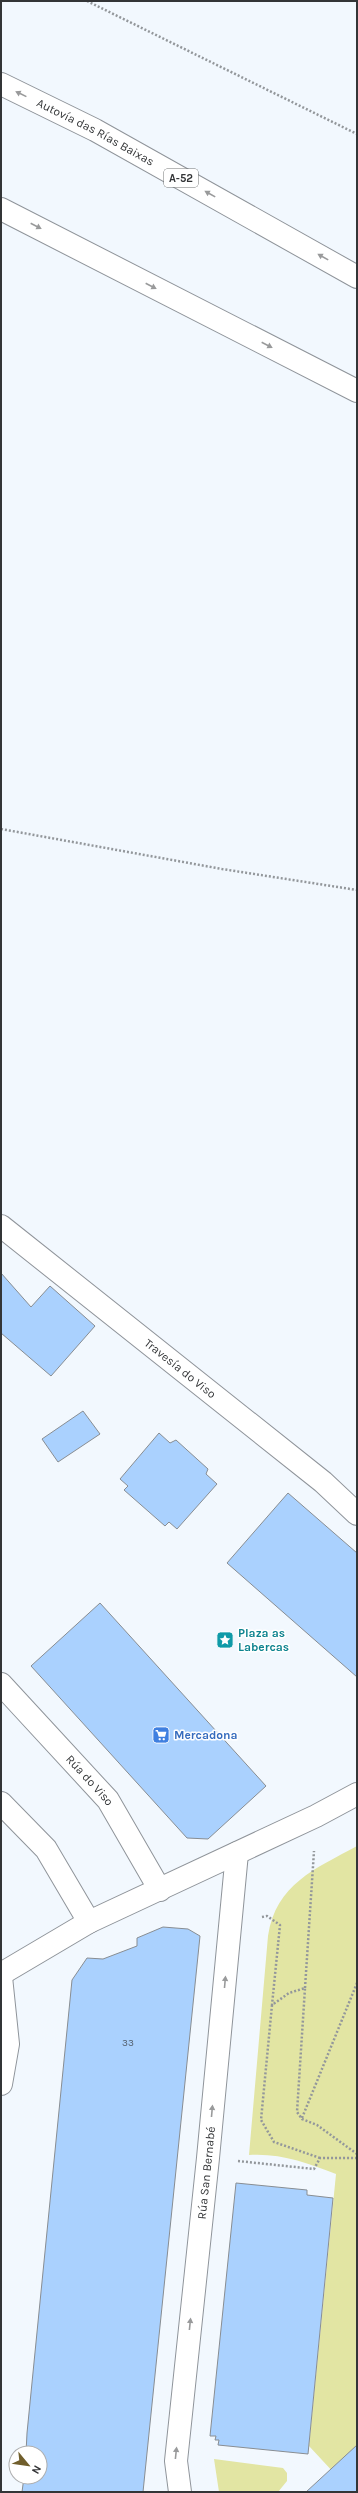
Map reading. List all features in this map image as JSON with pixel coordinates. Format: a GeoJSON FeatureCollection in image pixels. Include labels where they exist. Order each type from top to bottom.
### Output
{"type":"FeatureCollection","features":[{"type":"Feature","properties":{"kind":"main road","name":"Autovía das Rías Baixas"},"geometry":{"type":"LineString","coordinates":[[1,84],[95,130],[357,276]]}},
{"type":"Feature","properties":{"kind":"main road"},"geometry":{"type":"LineString","coordinates":[[1,209],[357,391]]}},
{"type":"Feature","properties":{"kind":"main road","name":"Travesía do Viso"},"geometry":{"type":"LineString","coordinates":[[1,1226],[323,1482],[357,1514]]}},
{"type":"Feature","properties":{"kind":"main road","name":"Rúa do Viso"},"geometry":{"type":"LineString","coordinates":[[1,1684],[108,1800],[160,1890]]}},
{"type":"Feature","properties":{"kind":"main road"},"geometry":{"type":"LineString","coordinates":[[1,2084],[8,2044],[1,1976],[89,1922],[316,1816],[357,1794]]}},
{"type":"Feature","properties":{"kind":"main road"},"geometry":{"type":"LineString","coordinates":[[1,1802],[46,1848],[89,1922]]}},
{"type":"Feature","properties":{"kind":"main road","name":"Rúa San Bernabé"},"geometry":{"type":"LineString","coordinates":[[180,2492],[176,2460],[208,2158],[237,1853]]}},
{"type":"Feature","properties":{"kind":"path"},"geometry":{"type":"LineString","coordinates":[[87,1],[357,134]]}},
{"type":"Feature","properties":{"kind":"path"},"geometry":{"type":"LineString","coordinates":[[1,829],[214,868],[357,890]]}},
{"type":"Feature","properties":{"kind":"path"},"geometry":{"type":"LineString","coordinates":[[316,1816],[296,2112],[302,2119],[317,2125],[357,2154]]}},
{"type":"Feature","properties":{"kind":"path"},"geometry":{"type":"LineString","coordinates":[[230,1922],[267,1916],[280,1925],[262,2120],[274,2142],[320,2158],[357,2158]]}},
{"type":"Feature","properties":{"kind":"path"},"geometry":{"type":"LineString","coordinates":[[302,2119],[357,1984]]}},
{"type":"Feature","properties":{"kind":"path"},"geometry":{"type":"LineString","coordinates":[[272,2006],[289,1993],[305,1988]]}},
{"type":"Feature","properties":{"kind":"path"},"geometry":{"type":"LineString","coordinates":[[208,2158],[314,2169],[320,2158]]}},
{"type":"Feature","properties":{"kind":"green space"},"geometry":{"type":"Polygon","coordinates":[[[357,1846],[357,2453],[335,2474],[309,2446],[336,2174],[283,2157],[249,2155],[268,1936],[272,1918],[279,1903],[300,1880],[326,1862],[357,1846]]]}},
{"type":"Feature","properties":{"kind":"green space"},"geometry":{"type":"Polygon","coordinates":[[[214,2459],[283,2468],[287,2473],[287,2481],[278,2492],[219,2492],[214,2459]]]}},
{"type":"Feature","properties":{"kind":"building"},"geometry":{"type":"Polygon","coordinates":[[[1,1273],[31,1307],[50,1286],[95,1326],[51,1376],[1,1333],[1,1273]]]}},
{"type":"Feature","properties":{"kind":"building"},"geometry":{"type":"Polygon","coordinates":[[[83,1411],[100,1434],[58,1462],[42,1439],[83,1411]]]}},
{"type":"Feature","properties":{"kind":"building"},"geometry":{"type":"Polygon","coordinates":[[[159,1433],[170,1443],[176,1440],[208,1469],[206,1474],[217,1484],[177,1529],[169,1522],[165,1526],[124,1490],[128,1486],[120,1479],[159,1433]]]}},
{"type":"Feature","properties":{"kind":"building"},"geometry":{"type":"Polygon","coordinates":[[[288,1493],[357,1553],[357,1677],[227,1563],[288,1493]]]}},
{"type":"Feature","properties":{"kind":"building"},"geometry":{"type":"Polygon","coordinates":[[[100,1603],[266,1786],[208,1839],[187,1838],[31,1666],[100,1603]]]}},
{"type":"Feature","properties":{"kind":"building"},"geometry":{"type":"Polygon","coordinates":[[[163,1927],[188,1929],[200,1936],[143,2492],[22,2492],[23,2485],[48,2485],[48,2445],[26,2445],[72,1980],[87,1958],[103,1959],[137,1946],[137,1938],[163,1927]]]}},
{"type":"Feature","properties":{"kind":"building"},"geometry":{"type":"Polygon","coordinates":[[[236,2183],[307,2190],[307,2195],[333,2198],[308,2454],[218,2445],[219,2440],[215,2440],[216,2436],[210,2436],[236,2183]]]}},
{"type":"Feature","properties":{"kind":"building"},"geometry":{"type":"Polygon","coordinates":[[[357,2445],[357,2492],[306,2492],[357,2445]]]}},
{"type":"Feature","properties":{"kind":"place","name":"Plaza as Labercas"},"geometry":{"type":"Point","coordinates":[225,1640]}},
{"type":"Feature","properties":{"kind":"place","name":"Mercadona"},"geometry":{"type":"Point","coordinates":[161,1735]}}]}
